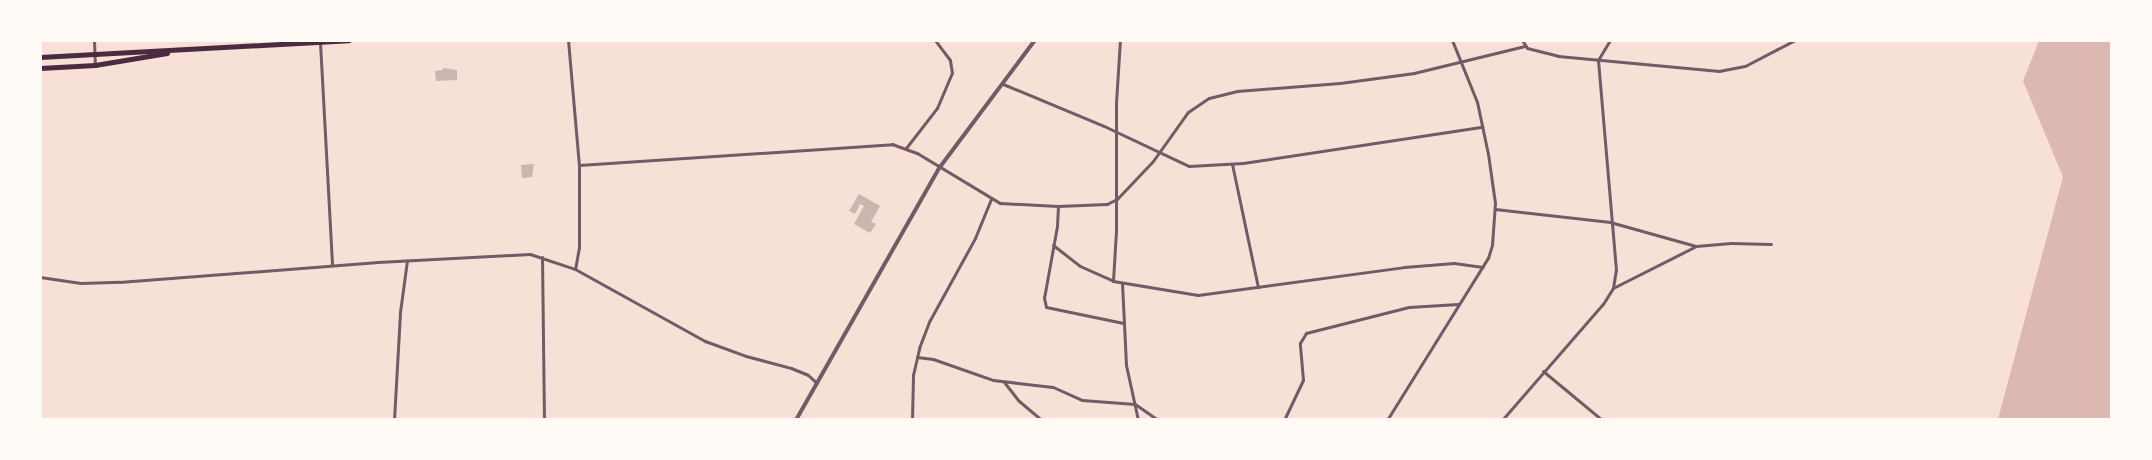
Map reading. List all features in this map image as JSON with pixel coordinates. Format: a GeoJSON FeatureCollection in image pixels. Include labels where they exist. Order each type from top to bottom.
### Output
{"type":"FeatureCollection","features":[{"type":"Feature","properties":{"kind":"highway"},"geometry":{"type":"LineString","coordinates":[[40,57],[94,52],[186,50],[348,40]]}},
{"type":"Feature","properties":{"kind":"highway"},"geometry":{"type":"LineString","coordinates":[[40,68],[95,65],[186,50]]}},
{"type":"Feature","properties":{"kind":"street"},"geometry":{"type":"LineString","coordinates":[[94,40],[95,65]]}},
{"type":"Feature","properties":{"kind":"street"},"geometry":{"type":"LineString","coordinates":[[568,40],[579,165],[579,247],[575,268]]}},
{"type":"Feature","properties":{"kind":"street"},"geometry":{"type":"LineString","coordinates":[[906,148],[937,108],[952,73],[950,60],[935,40]]}},
{"type":"Feature","properties":{"kind":"street"},"geometry":{"type":"LineString","coordinates":[[796,420],[940,167],[1035,40]]}},
{"type":"Feature","properties":{"kind":"street"},"geometry":{"type":"LineString","coordinates":[[1113,281],[1120,40]]}},
{"type":"Feature","properties":{"kind":"street"},"geometry":{"type":"LineString","coordinates":[[1387,420],[1483,267],[1492,245],[1495,208],[1492,174],[1477,102],[1452,40]]}},
{"type":"Feature","properties":{"kind":"street"},"geometry":{"type":"LineString","coordinates":[[1522,40],[1525,46]]}},
{"type":"Feature","properties":{"kind":"street"},"geometry":{"type":"LineString","coordinates":[[1502,420],[1603,304],[1613,288],[1616,270],[1610,222],[1606,141],[1598,60],[1610,40]]}},
{"type":"Feature","properties":{"kind":"street"},"geometry":{"type":"LineString","coordinates":[[579,165],[877,144],[906,148],[991,199],[1009,205],[1107,204],[1116,199],[1161,151],[1188,112],[1198,104],[1218,95],[1392,76],[1525,46],[1558,56],[1719,71],[1745,66],[1795,40]]}},
{"type":"Feature","properties":{"kind":"street"},"geometry":{"type":"LineString","coordinates":[[320,42],[332,266]]}},
{"type":"Feature","properties":{"kind":"street"},"geometry":{"type":"LineString","coordinates":[[1003,84],[1116,131],[1189,166],[1232,164],[1482,127]]}},
{"type":"Feature","properties":{"kind":"street"},"geometry":{"type":"LineString","coordinates":[[1232,164],[1258,287]]}},
{"type":"Feature","properties":{"kind":"street"},"geometry":{"type":"LineString","coordinates":[[912,420],[912,388],[916,357],[930,320],[971,246],[991,199]]}},
{"type":"Feature","properties":{"kind":"street"},"geometry":{"type":"LineString","coordinates":[[1058,206],[1044,298],[1046,307],[1123,323]]}},
{"type":"Feature","properties":{"kind":"street"},"geometry":{"type":"LineString","coordinates":[[1495,208],[1610,222],[1696,246],[1731,243],[1771,244]]}},
{"type":"Feature","properties":{"kind":"street"},"geometry":{"type":"LineString","coordinates":[[1053,245],[1080,266],[1113,281],[1198,295],[1433,264],[1454,263],[1483,267]]}},
{"type":"Feature","properties":{"kind":"street"},"geometry":{"type":"LineString","coordinates":[[1613,288],[1696,246]]}},
{"type":"Feature","properties":{"kind":"street"},"geometry":{"type":"LineString","coordinates":[[40,277],[81,283],[120,282],[518,253],[542,257],[575,268],[705,340],[746,356],[791,368],[808,375],[817,383]]}},
{"type":"Feature","properties":{"kind":"street"},"geometry":{"type":"LineString","coordinates":[[542,257],[544,420]]}},
{"type":"Feature","properties":{"kind":"street"},"geometry":{"type":"LineString","coordinates":[[394,420],[400,312],[406,260]]}},
{"type":"Feature","properties":{"kind":"street"},"geometry":{"type":"LineString","coordinates":[[1122,283],[1126,365],[1138,420]]}},
{"type":"Feature","properties":{"kind":"street"},"geometry":{"type":"LineString","coordinates":[[1284,420],[1303,380],[1300,343],[1306,333],[1409,307],[1459,304]]}},
{"type":"Feature","properties":{"kind":"street"},"geometry":{"type":"LineString","coordinates":[[916,357],[933,359],[972,375],[1004,382],[1053,387],[1070,396],[1097,403],[1135,404],[1158,420]]}},
{"type":"Feature","properties":{"kind":"street"},"geometry":{"type":"LineString","coordinates":[[1543,371],[1602,420]]}},
{"type":"Feature","properties":{"kind":"street"},"geometry":{"type":"LineString","coordinates":[[1004,382],[1019,400],[1042,420]]}},
{"type":"Feature","properties":{"kind":"street"},"geometry":{"type":"LineString","coordinates":[[1593,420],[1597,415]]}},
{"type":"Feature","properties":{"kind":"shaded area"},"geometry":{"type":"Polygon","coordinates":[[[2039,41],[2111,41],[2111,419],[1998,419],[2063,177],[2023,81],[2039,41]]]}},
{"type":"Feature","properties":{"kind":"building"},"geometry":{"type":"Polygon","coordinates":[[[443,68],[457,70],[457,80],[436,81],[435,71],[443,70],[443,68]]]}},
{"type":"Feature","properties":{"kind":"building"},"geometry":{"type":"Polygon","coordinates":[[[534,164],[532,177],[522,178],[521,165],[534,164]]]}},
{"type":"Feature","properties":{"kind":"building"},"geometry":{"type":"Polygon","coordinates":[[[859,194],[880,206],[871,222],[876,224],[870,233],[854,224],[864,206],[860,204],[855,214],[849,211],[859,194]]]}}]}
